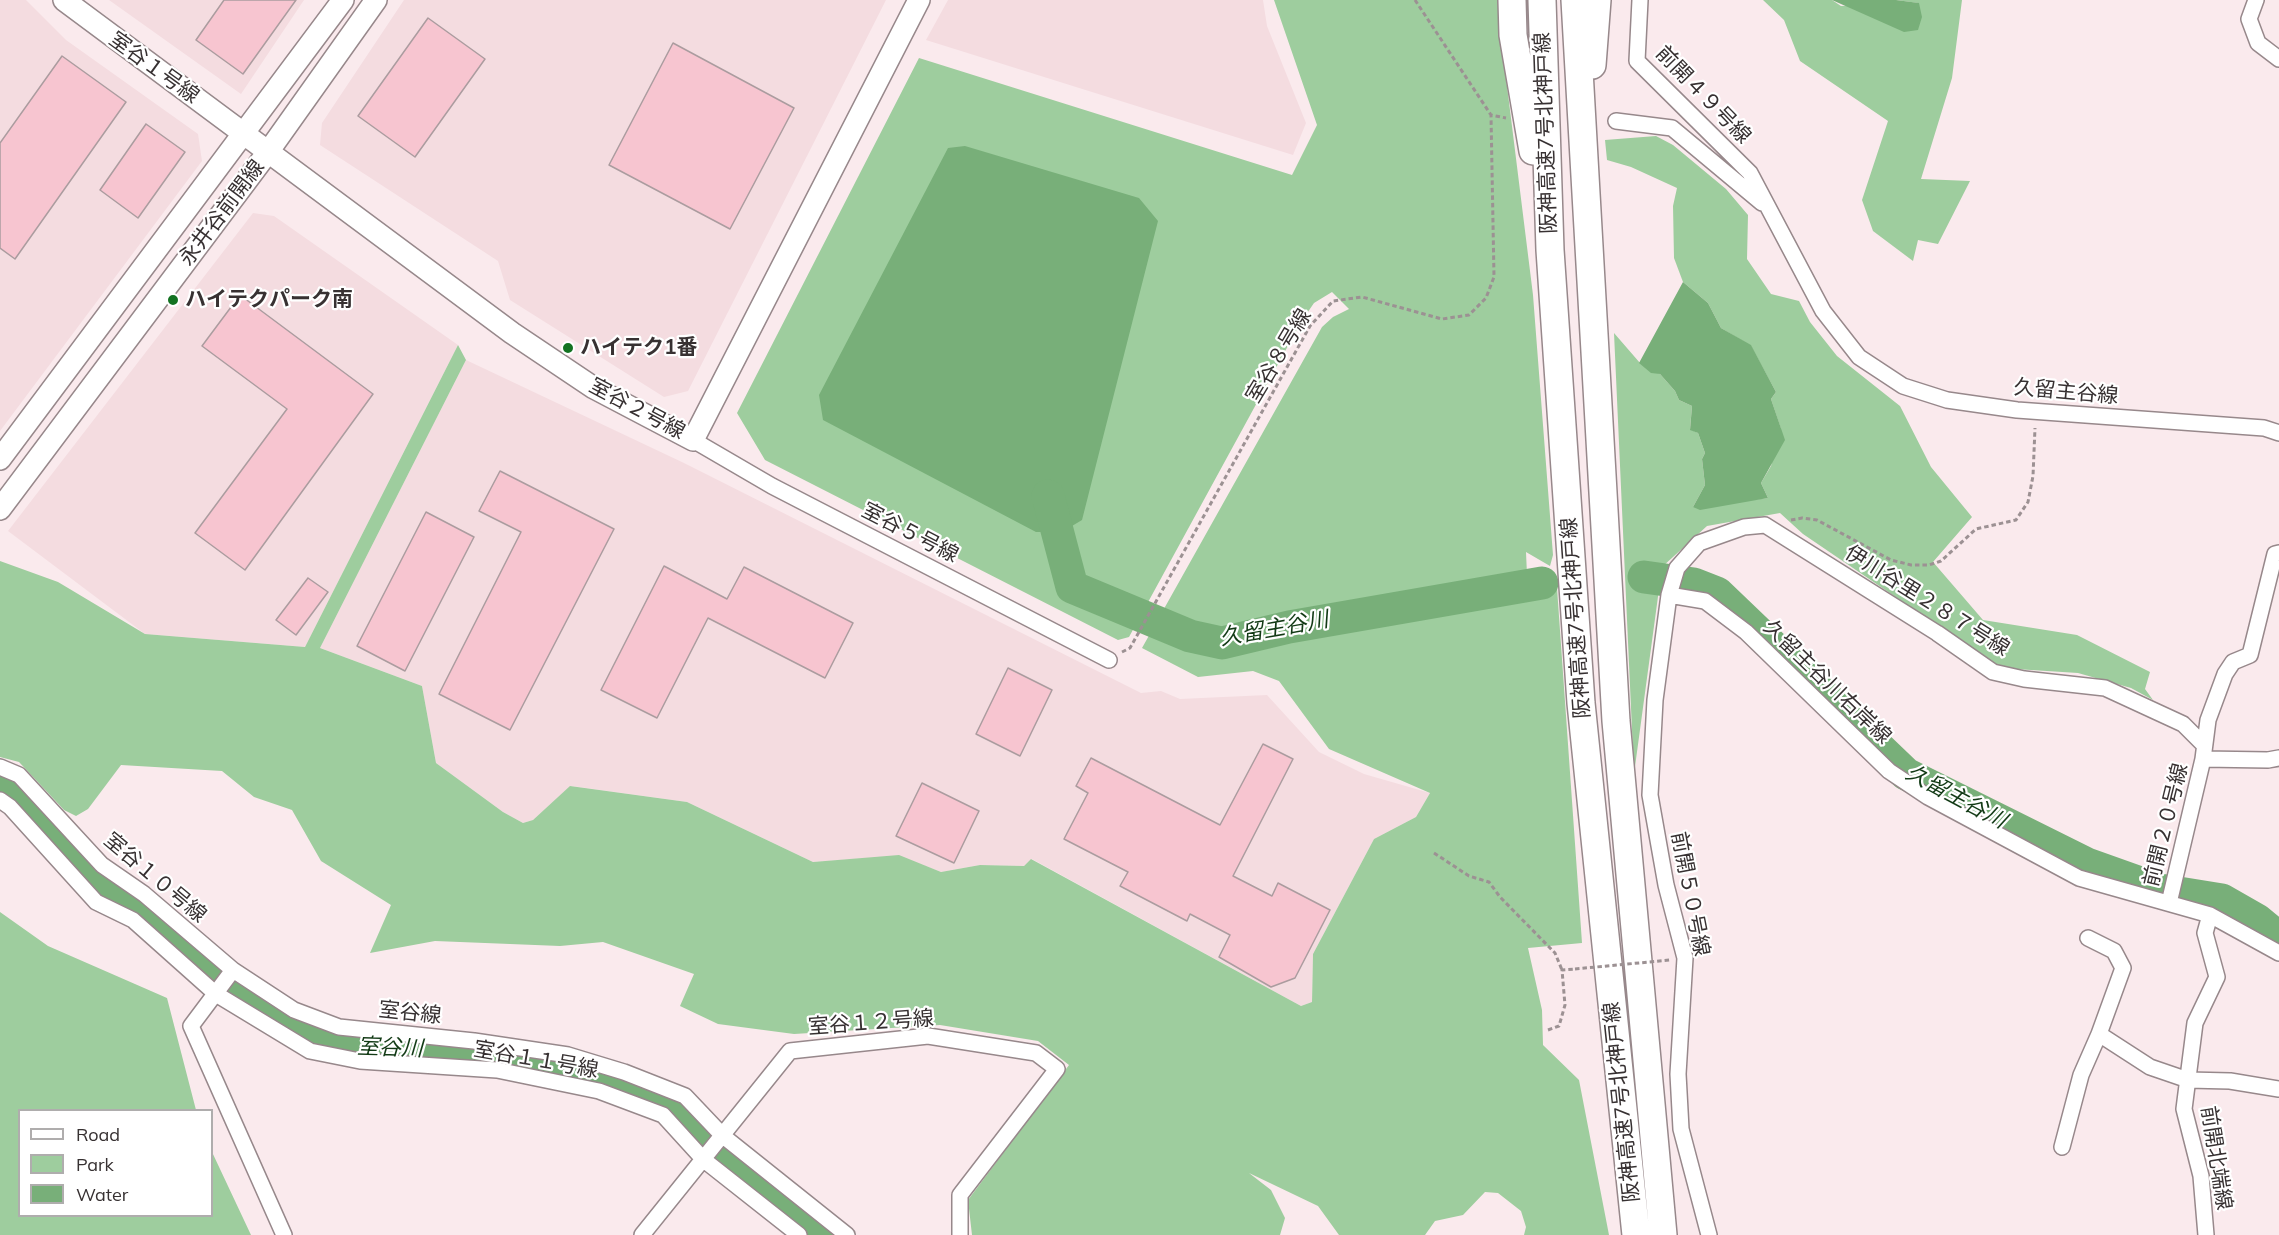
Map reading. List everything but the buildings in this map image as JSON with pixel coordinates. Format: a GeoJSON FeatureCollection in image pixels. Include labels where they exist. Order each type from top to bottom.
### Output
{"type":"FeatureCollection","features":[{"type":"Feature","properties":{"kind":"highway"},"geometry":{"type":"LineString","coordinates":[[1512,0],[1513,35],[1550,250]]}},
{"type":"Feature","properties":{"kind":"highway","name":"阪神高速7号北神戸線"},"geometry":{"type":"LineString","coordinates":[[1542,0],[1550,250],[1581,703],[1636,1235]]}},
{"type":"Feature","properties":{"kind":"highway","name":"阪神高速7号北神戸線"},"geometry":{"type":"LineString","coordinates":[[1575,0],[1616,722],[1664,1235]]}},
{"type":"Feature","properties":{"kind":"highway"},"geometry":{"type":"LineString","coordinates":[[1583,165],[1597,0]]}},
{"type":"Feature","properties":{"kind":"street","name":"室谷１号線"},"geometry":{"type":"LineString","coordinates":[[64,0],[268,152]]}},
{"type":"Feature","properties":{"kind":"street","name":"永井谷前開線"},"geometry":{"type":"LineString","coordinates":[[0,459],[343,0]]}},
{"type":"Feature","properties":{"kind":"street","name":"永井谷前開線"},"geometry":{"type":"LineString","coordinates":[[0,508],[268,152],[376,0]]}},
{"type":"Feature","properties":{"kind":"street","name":"室谷２号線"},"geometry":{"type":"LineString","coordinates":[[268,152],[521,339],[594,388],[693,440],[919,0]]}},
{"type":"Feature","properties":{"kind":"street","name":"前開４９号線"},"geometry":{"type":"LineString","coordinates":[[1640,0],[1637,61],[1750,173],[1823,311],[1859,357]]}},
{"type":"Feature","properties":{"kind":"street"},"geometry":{"type":"LineString","coordinates":[[2256,0],[2249,19],[2258,43],[2279,59]]}},
{"type":"Feature","properties":{"kind":"street"},"geometry":{"type":"LineString","coordinates":[[1616,121],[1672,128],[1769,209]]}},
{"type":"Feature","properties":{"kind":"street","name":"久留主谷線"},"geometry":{"type":"LineString","coordinates":[[1859,357],[1903,386],[1947,400],[2036,412],[2264,428],[2279,433]]}},
{"type":"Feature","properties":{"kind":"street","name":"室谷５号線"},"geometry":{"type":"LineString","coordinates":[[693,440],[772,486],[1109,660]]}},
{"type":"Feature","properties":{"kind":"street"},"geometry":{"type":"LineString","coordinates":[[1672,585],[1700,543],[1743,527],[1765,525]]}},
{"type":"Feature","properties":{"kind":"street","name":"伊川谷里２８７号線"},"geometry":{"type":"LineString","coordinates":[[1765,525],[1937,633],[1993,672],[2024,679],[2105,688],[2183,724],[2204,752]]}},
{"type":"Feature","properties":{"kind":"street"},"geometry":{"type":"LineString","coordinates":[[2204,752],[2208,720],[2224,674],[2233,662],[2250,655],[2275,554],[2279,553]]}},
{"type":"Feature","properties":{"kind":"street","name":"久留主谷川右岸線"},"geometry":{"type":"LineString","coordinates":[[1672,585],[1704,601],[1746,632],[1889,771],[1928,797],[2079,878],[2171,894],[2279,953]]}},
{"type":"Feature","properties":{"kind":"street","name":"前開５０号線"},"geometry":{"type":"LineString","coordinates":[[1672,585],[1655,700],[1650,795],[1666,885],[1685,958],[1678,1074],[1681,1129],[1709,1235]]}},
{"type":"Feature","properties":{"kind":"street","name":"前開２０号線"},"geometry":{"type":"LineString","coordinates":[[2171,894],[2204,752],[2268,760],[2279,758]]}},
{"type":"Feature","properties":{"kind":"street","name":"室谷１０号線"},"geometry":{"type":"LineString","coordinates":[[0,767],[19,775],[102,865],[144,894],[232,970]]}},
{"type":"Feature","properties":{"kind":"street"},"geometry":{"type":"LineString","coordinates":[[5,804],[96,902],[133,920],[216,993]]}},
{"type":"Feature","properties":{"kind":"street","name":"前開北端線"},"geometry":{"type":"LineString","coordinates":[[2206,1235],[2201,1176],[2184,1109],[2195,1023],[2217,977],[2205,933],[2210,915]]}},
{"type":"Feature","properties":{"kind":"street"},"geometry":{"type":"LineString","coordinates":[[2062,1147],[2081,1075],[2099,1034],[2122,968],[2114,951],[2088,938]]}},
{"type":"Feature","properties":{"kind":"street"},"geometry":{"type":"LineString","coordinates":[[232,970],[191,1026],[284,1235]]}},
{"type":"Feature","properties":{"kind":"street","name":"室谷線"},"geometry":{"type":"LineString","coordinates":[[232,970],[294,1010],[339,1027],[474,1041],[568,1054],[624,1072],[686,1096],[723,1136],[847,1235]]}},
{"type":"Feature","properties":{"kind":"street","name":"室谷１１号線"},"geometry":{"type":"LineString","coordinates":[[216,993],[310,1051],[360,1061],[496,1070],[599,1091],[663,1115],[704,1160],[799,1235]]}},
{"type":"Feature","properties":{"kind":"street"},"geometry":{"type":"LineString","coordinates":[[2099,1034],[2150,1067],[2188,1080],[2230,1081],[2279,1089]]}},
{"type":"Feature","properties":{"kind":"street","name":"室谷１２号線"},"geometry":{"type":"LineString","coordinates":[[642,1235],[790,1051],[928,1036],[1035,1053],[1058,1069],[960,1196],[960,1235]]}},
{"type":"Feature","properties":{"kind":"path"},"geometry":{"type":"LineString","coordinates":[[1415,0],[1491,115],[1508,118]]}},
{"type":"Feature","properties":{"kind":"path","name":"室谷８号線"},"geometry":{"type":"LineString","coordinates":[[1109,660],[1130,648],[1310,326],[1333,301],[1362,297],[1442,320],[1469,315],[1486,298],[1494,276],[1491,115]]}},
{"type":"Feature","properties":{"kind":"path"},"geometry":{"type":"LineString","coordinates":[[1765,525],[1802,518],[1817,520],[1891,560],[1911,566],[1929,565],[1941,561],[1976,529],[2016,520],[2028,502],[2033,476],[2036,412]]}},
{"type":"Feature","properties":{"kind":"path"},"geometry":{"type":"LineString","coordinates":[[1434,853],[1469,876],[1489,882],[1500,897],[1555,953],[1562,970],[1565,1005],[1559,1026],[1548,1030]]}},
{"type":"Feature","properties":{"kind":"path"},"geometry":{"type":"LineString","coordinates":[[1562,970],[1670,960]]}},
{"type":"Feature","properties":{"kind":"shaded area"},"geometry":{"type":"Polygon","coordinates":[[[0,0],[26,0],[66,40],[198,134],[202,161],[0,431],[0,0]]]}},
{"type":"Feature","properties":{"kind":"shaded area"},"geometry":{"type":"Polygon","coordinates":[[[109,0],[304,0],[241,94],[109,0]]]}},
{"type":"Feature","properties":{"kind":"shaded area"},"geometry":{"type":"Polygon","coordinates":[[[404,0],[886,0],[688,391],[664,397],[510,300],[498,261],[320,145],[322,123],[404,0]]]}},
{"type":"Feature","properties":{"kind":"shaded area"},"geometry":{"type":"Polygon","coordinates":[[[948,0],[1263,0],[1267,26],[1306,123],[1293,155],[926,40],[948,0]]]}},
{"type":"Feature","properties":{"kind":"shaded area"},"geometry":{"type":"Polygon","coordinates":[[[253,213],[274,216],[458,345],[305,647],[145,634],[8,531],[253,213]]]}},
{"type":"Feature","properties":{"kind":"shaded area"},"geometry":{"type":"Polygon","coordinates":[[[466,360],[684,463],[1141,693],[1161,691],[1180,699],[1267,695],[1319,752],[1364,774],[1430,793],[1416,817],[1374,839],[1313,954],[1312,1002],[1301,1006],[1032,859],[1024,866],[980,865],[941,872],[899,856],[813,862],[687,802],[571,786],[533,820],[523,823],[503,812],[436,763],[422,686],[320,648],[466,360]]]}},
{"type":"Feature","properties":{"kind":"green space"},"geometry":{"type":"Polygon","coordinates":[[[1274,0],[1501,0],[1502,46],[1533,295],[1553,555],[1550,566],[1526,552],[1527,575],[1428,588],[1222,632],[1207,632],[1191,626],[1180,644],[1221,651],[1557,588],[1582,943],[1528,948],[1542,1010],[1543,1045],[1579,1080],[1609,1235],[1524,1235],[1526,1227],[1521,1211],[1498,1193],[1485,1192],[1463,1215],[1435,1221],[1425,1235],[1339,1235],[1318,1206],[1249,1173],[1271,1190],[1285,1218],[1280,1235],[972,1235],[968,1200],[1069,1065],[1038,1041],[940,1025],[794,1034],[718,1024],[680,1006],[694,974],[603,942],[560,946],[435,941],[370,953],[391,905],[321,861],[292,810],[254,797],[222,771],[121,765],[88,809],[76,816],[64,810],[19,762],[0,757],[0,561],[58,582],[145,634],[305,647],[458,345],[466,360],[320,648],[422,686],[436,763],[503,812],[523,823],[533,820],[570,786],[687,802],[813,862],[899,855],[941,872],[980,865],[1024,866],[1031,859],[1301,1006],[1312,1002],[1313,954],[1374,839],[1416,817],[1430,793],[1329,749],[1279,681],[1253,671],[1198,677],[1142,648],[1322,327],[1333,317],[1349,309],[1332,292],[1314,303],[1301,322],[1129,637],[1118,640],[765,460],[737,413],[919,58],[1292,175],[1317,125],[1274,0]]]}},
{"type":"Feature","properties":{"kind":"green space"},"geometry":{"type":"Polygon","coordinates":[[[1763,0],[1832,0],[1841,6],[1918,3],[1896,0],[1962,0],[1952,78],[1921,179],[1970,181],[1938,244],[1918,240],[1913,261],[1873,231],[1862,200],[1888,121],[1800,61],[1784,20],[1763,0]]]}},
{"type":"Feature","properties":{"kind":"green space"},"geometry":{"type":"Polygon","coordinates":[[[1656,136],[1673,145],[1726,189],[1748,215],[1747,259],[1771,294],[1799,301],[1810,322],[1837,356],[1900,406],[1931,467],[1972,517],[1933,562],[1983,620],[2077,635],[2150,672],[2145,689],[2153,700],[2131,688],[2078,673],[2000,668],[1803,534],[1780,513],[1707,526],[1662,567],[1634,774],[1614,333],[1640,363],[1660,374],[1675,391],[1679,400],[1692,406],[1690,429],[1698,433],[1705,453],[1702,459],[1705,485],[1693,507],[1768,498],[1761,483],[1771,466],[1781,429],[1771,399],[1776,392],[1751,346],[1721,328],[1708,303],[1683,282],[1674,258],[1673,206],[1677,188],[1631,167],[1607,160],[1605,140],[1656,136]]]}},
{"type":"Feature","properties":{"kind":"green space"},"geometry":{"type":"Polygon","coordinates":[[[0,912],[48,946],[167,998],[196,1109],[18,1109],[18,1217],[213,1217],[213,1154],[251,1235],[0,1235],[0,912]]]}},
{"type":"Feature","properties":{"kind":"water"},"geometry":{"type":"Polygon","coordinates":[[[1832,0],[1896,0],[1919,3],[1922,17],[1918,30],[1904,32],[1832,0]]]}},
{"type":"Feature","properties":{"kind":"water"},"geometry":{"type":"Polygon","coordinates":[[[965,146],[1139,198],[1158,221],[1082,520],[1062,532],[1036,532],[823,420],[819,395],[948,148],[965,146]]]}},
{"type":"Feature","properties":{"kind":"water"},"geometry":{"type":"Polygon","coordinates":[[[1683,282],[1708,303],[1721,328],[1751,345],[1776,392],[1771,399],[1785,440],[1761,483],[1768,498],[1700,510],[1693,507],[1705,485],[1702,459],[1705,453],[1698,433],[1690,430],[1692,406],[1679,400],[1675,391],[1660,374],[1651,373],[1639,363],[1683,282]]]}},
{"type":"Feature","properties":{"kind":"waterway","name":"久留主谷川"},"geometry":{"type":"LineString","coordinates":[[1048,496],[1072,587],[1190,636],[1222,643],[1289,627],[1542,583]]}},
{"type":"Feature","properties":{"kind":"waterway","name":"久留主谷川"},"geometry":{"type":"LineString","coordinates":[[1644,577],[1694,584],[1717,593],[1906,774],[2087,864],[2160,890],[2222,900],[2257,920],[2279,938]]}},
{"type":"Feature","properties":{"kind":"waterway","name":"室谷川"},"geometry":{"type":"LineString","coordinates":[[0,783],[13,787],[86,868],[139,909],[210,974],[301,1031],[342,1047],[453,1050],[521,1060],[600,1079],[672,1108],[765,1191],[821,1235]]}},
{"type":"Feature","properties":{"kind":"place","name":"ハイテクパーク南"},"geometry":{"type":"Point","coordinates":[173,300]}},
{"type":"Feature","properties":{"kind":"place","name":"ハイテク1番"},"geometry":{"type":"Point","coordinates":[568,348]}}]}
